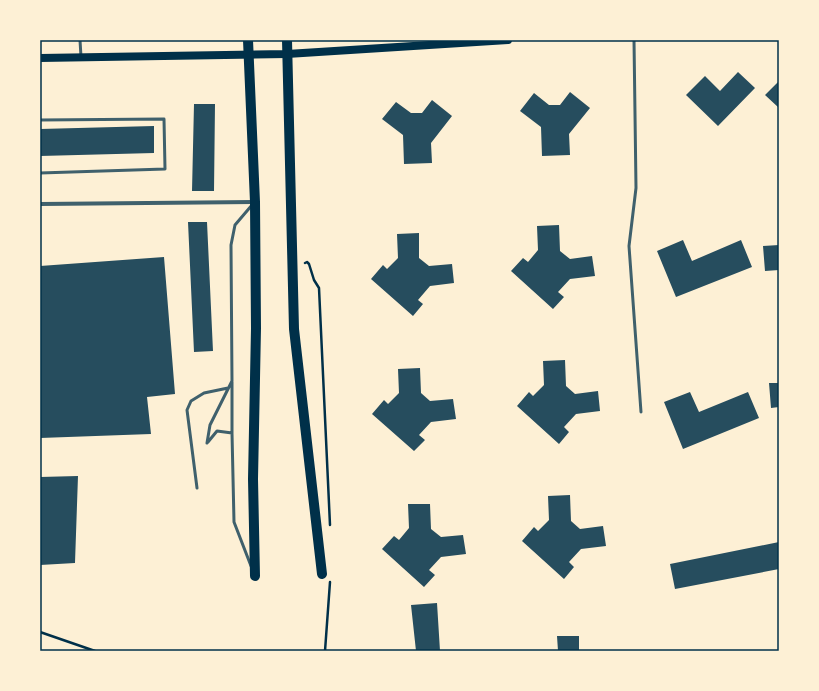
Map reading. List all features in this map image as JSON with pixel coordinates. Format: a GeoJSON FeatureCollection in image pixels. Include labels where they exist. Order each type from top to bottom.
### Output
{"type":"FeatureCollection","features":[{"type":"Feature","properties":{"kind":"main road"},"geometry":{"type":"LineString","coordinates":[[248,40],[255,202],[256,328],[253,479],[255,576]]}},
{"type":"Feature","properties":{"kind":"main road"},"geometry":{"type":"LineString","coordinates":[[287,40],[294,328],[326,577]]}},
{"type":"Feature","properties":{"kind":"main road"},"geometry":{"type":"LineString","coordinates":[[40,58],[287,54],[508,40]]}},
{"type":"Feature","properties":{"kind":"street"},"geometry":{"type":"LineString","coordinates":[[40,204],[255,202]]}},
{"type":"Feature","properties":{"kind":"lane"},"geometry":{"type":"LineString","coordinates":[[80,40],[81,57]]}},
{"type":"Feature","properties":{"kind":"lane"},"geometry":{"type":"LineString","coordinates":[[634,40],[636,188],[629,246],[641,412]]}},
{"type":"Feature","properties":{"kind":"lane"},"geometry":{"type":"LineString","coordinates":[[40,120],[164,119],[164,170],[40,173]]}},
{"type":"Feature","properties":{"kind":"lane"},"geometry":{"type":"LineString","coordinates":[[255,202],[235,225],[231,245],[234,522],[255,576]]}},
{"type":"Feature","properties":{"kind":"lane"},"geometry":{"type":"LineString","coordinates":[[232,381],[210,425],[207,443],[218,430],[232,433]]}},
{"type":"Feature","properties":{"kind":"lane"},"geometry":{"type":"LineString","coordinates":[[197,488],[187,410],[191,401],[204,393],[228,388]]}},
{"type":"Feature","properties":{"kind":"path"},"geometry":{"type":"LineString","coordinates":[[301,263],[307,262],[309,264],[314,280],[319,288],[330,527]]}},
{"type":"Feature","properties":{"kind":"path"},"geometry":{"type":"LineString","coordinates":[[325,651],[326,577]]}},
{"type":"Feature","properties":{"kind":"path"},"geometry":{"type":"LineString","coordinates":[[40,632],[95,651]]}},
{"type":"Feature","properties":{"kind":"building"},"geometry":{"type":"Polygon","coordinates":[[[738,72],[755,88],[718,126],[686,95],[705,76],[720,91],[738,72]]]}},
{"type":"Feature","properties":{"kind":"building"},"geometry":{"type":"Polygon","coordinates":[[[779,81],[779,108],[765,95],[779,81]]]}},
{"type":"Feature","properties":{"kind":"building"},"geometry":{"type":"Polygon","coordinates":[[[570,92],[590,108],[569,134],[570,155],[542,156],[541,127],[520,111],[534,93],[549,105],[560,105],[570,92]]]}},
{"type":"Feature","properties":{"kind":"building"},"geometry":{"type":"Polygon","coordinates":[[[432,100],[452,116],[431,143],[432,163],[404,164],[403,135],[382,119],[396,102],[411,113],[422,113],[432,100]]]}},
{"type":"Feature","properties":{"kind":"building"},"geometry":{"type":"Polygon","coordinates":[[[194,104],[215,104],[214,191],[192,191],[194,104]]]}},
{"type":"Feature","properties":{"kind":"building"},"geometry":{"type":"Polygon","coordinates":[[[154,126],[154,153],[40,156],[40,129],[154,126]]]}},
{"type":"Feature","properties":{"kind":"building"},"geometry":{"type":"Polygon","coordinates":[[[188,222],[207,222],[213,351],[194,352],[188,222]]]}},
{"type":"Feature","properties":{"kind":"building"},"geometry":{"type":"Polygon","coordinates":[[[559,225],[560,251],[570,259],[592,256],[595,276],[570,279],[558,292],[564,297],[553,309],[511,271],[523,258],[528,262],[538,250],[537,226],[559,225]]]}},
{"type":"Feature","properties":{"kind":"building"},"geometry":{"type":"Polygon","coordinates":[[[419,233],[419,258],[429,266],[452,264],[454,283],[430,286],[418,300],[423,304],[413,316],[371,279],[383,265],[387,269],[398,258],[397,234],[419,233]]]}},
{"type":"Feature","properties":{"kind":"building"},"geometry":{"type":"Polygon","coordinates":[[[683,240],[692,261],[741,240],[752,267],[676,297],[657,251],[683,240]]]}},
{"type":"Feature","properties":{"kind":"building"},"geometry":{"type":"Polygon","coordinates":[[[779,245],[779,270],[765,271],[763,246],[779,245]]]}},
{"type":"Feature","properties":{"kind":"building"},"geometry":{"type":"Polygon","coordinates":[[[164,257],[175,394],[147,397],[151,434],[40,438],[40,266],[164,257]]]}},
{"type":"Feature","properties":{"kind":"building"},"geometry":{"type":"Polygon","coordinates":[[[565,360],[566,386],[575,394],[598,391],[600,411],[576,414],[564,427],[569,432],[559,444],[517,406],[529,392],[533,396],[544,385],[543,361],[565,360]]]}},
{"type":"Feature","properties":{"kind":"building"},"geometry":{"type":"Polygon","coordinates":[[[420,368],[421,393],[430,401],[453,399],[456,419],[431,422],[419,435],[425,440],[414,451],[372,414],[384,400],[388,404],[399,393],[398,369],[420,368]]]}},
{"type":"Feature","properties":{"kind":"building"},"geometry":{"type":"Polygon","coordinates":[[[769,383],[779,383],[779,407],[771,408],[769,383]]]}},
{"type":"Feature","properties":{"kind":"building"},"geometry":{"type":"Polygon","coordinates":[[[690,392],[699,412],[748,392],[759,418],[683,449],[664,402],[690,392]]]}},
{"type":"Feature","properties":{"kind":"building"},"geometry":{"type":"Polygon","coordinates":[[[78,476],[75,563],[40,565],[40,477],[78,476]]]}},
{"type":"Feature","properties":{"kind":"building"},"geometry":{"type":"Polygon","coordinates":[[[570,495],[571,521],[580,529],[603,526],[606,546],[581,549],[569,562],[574,567],[564,579],[522,541],[534,527],[538,531],[549,520],[548,496],[570,495]]]}},
{"type":"Feature","properties":{"kind":"building"},"geometry":{"type":"Polygon","coordinates":[[[408,504],[430,504],[431,529],[441,537],[463,535],[466,554],[441,557],[429,570],[435,575],[424,587],[382,549],[394,536],[399,540],[409,528],[408,504]]]}},
{"type":"Feature","properties":{"kind":"building"},"geometry":{"type":"Polygon","coordinates":[[[779,542],[779,569],[675,589],[670,564],[779,542]]]}},
{"type":"Feature","properties":{"kind":"building"},"geometry":{"type":"Polygon","coordinates":[[[437,603],[440,651],[416,651],[411,605],[437,603]]]}},
{"type":"Feature","properties":{"kind":"building"},"geometry":{"type":"Polygon","coordinates":[[[557,636],[579,636],[579,651],[558,651],[557,636]]]}}]}
